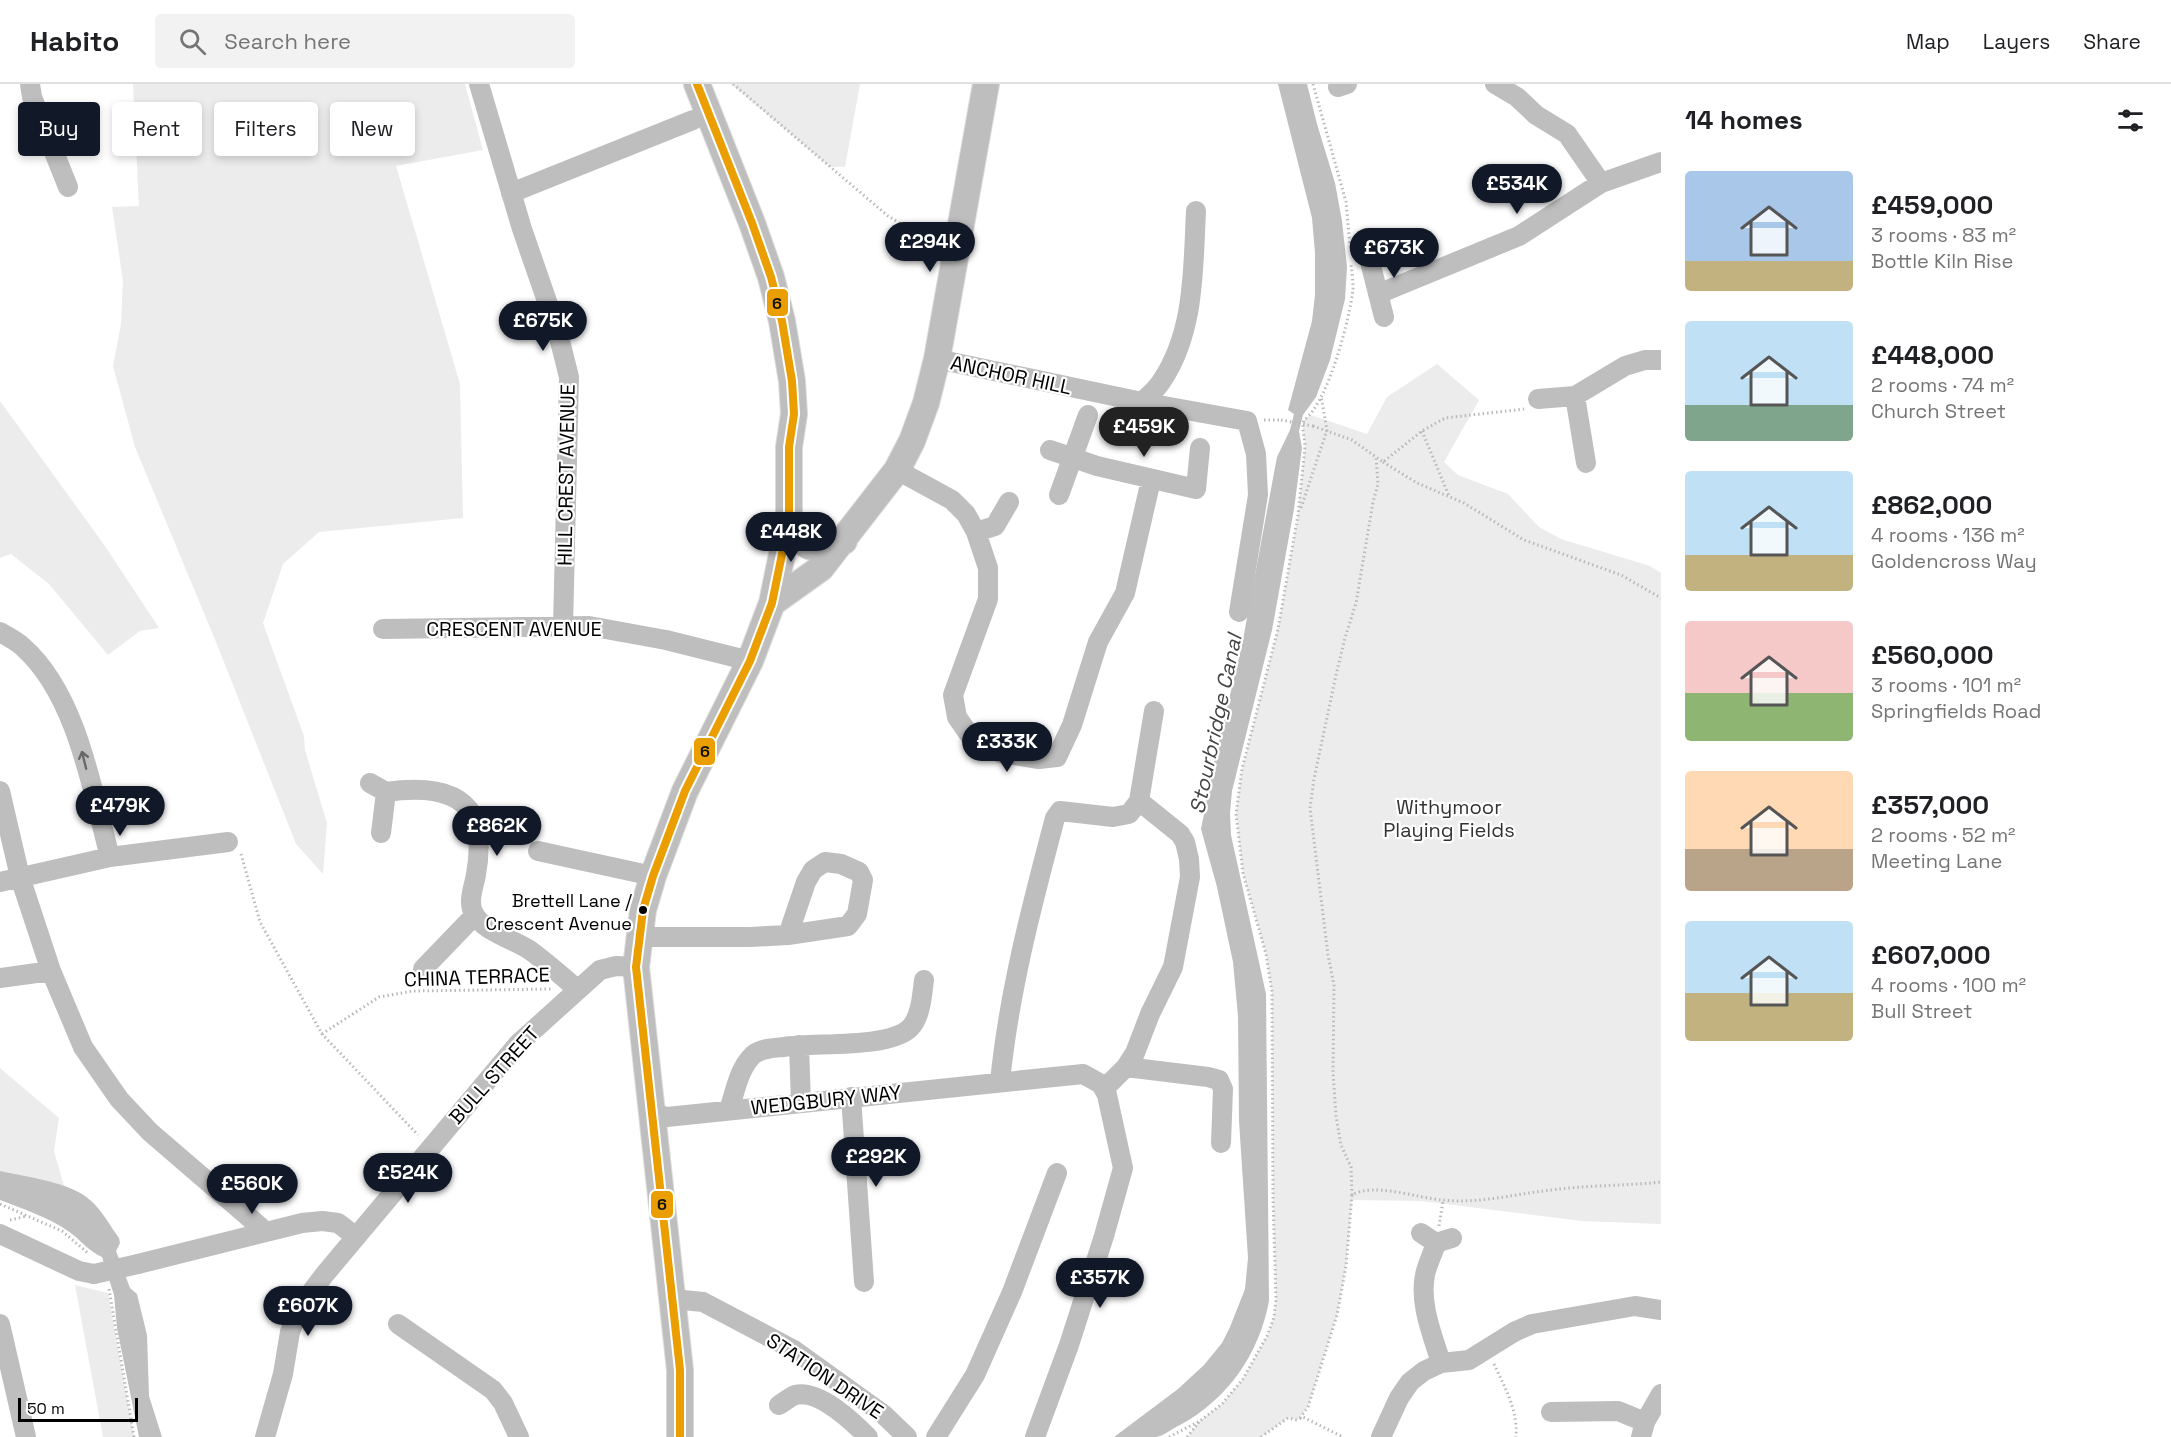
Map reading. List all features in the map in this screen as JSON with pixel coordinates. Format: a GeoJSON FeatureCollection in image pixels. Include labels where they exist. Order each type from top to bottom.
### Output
{"type":"FeatureCollection","features":[{"type":"Feature","properties":{"kind":"main road"},"geometry":{"type":"LineString","coordinates":[[680,84],[754,271],[767,316],[789,447]]}},
{"type":"Feature","properties":{"kind":"main road"},"geometry":{"type":"LineString","coordinates":[[680,1430],[680,1370],[636,967],[639,937],[643,910],[653,876],[685,791],[750,661],[772,603],[789,520],[789,447],[794,414],[792,381],[777,299],[752,223],[697,84]]}},
{"type":"Feature","properties":{"kind":"main road"},"geometry":{"type":"LineString","coordinates":[[772,603],[821,568],[897,470],[912,441],[926,403],[937,359],[986,84]]}},
{"type":"Feature","properties":{"kind":"main road"},"geometry":{"type":"LineString","coordinates":[[789,520],[802,543],[818,549],[840,546]]}},
{"type":"Feature","properties":{"kind":"main road"},"geometry":{"type":"LineString","coordinates":[[780,565],[798,566],[840,546]]}},
{"type":"Feature","properties":{"kind":"street"},"geometry":{"type":"LineString","coordinates":[[30,84],[32,97],[68,187]]}},
{"type":"Feature","properties":{"kind":"street","name":"HILL CREST AVENUE"},"geometry":{"type":"LineString","coordinates":[[479,84],[511,193],[558,333],[568,377],[563,627]]}},
{"type":"Feature","properties":{"kind":"street"},"geometry":{"type":"LineString","coordinates":[[1495,84],[1517,97],[1536,115],[1567,134],[1601,183]]}},
{"type":"Feature","properties":{"kind":"street"},"geometry":{"type":"LineString","coordinates":[[511,193],[693,120]]}},
{"type":"Feature","properties":{"kind":"street"},"geometry":{"type":"LineString","coordinates":[[1378,294],[1519,236],[1601,183],[1661,162]]}},
{"type":"Feature","properties":{"kind":"street"},"geometry":{"type":"LineString","coordinates":[[1142,402],[1160,384],[1172,363],[1184,331],[1192,291],[1196,211]]}},
{"type":"Feature","properties":{"kind":"street"},"geometry":{"type":"LineString","coordinates":[[1356,251],[1378,294],[1384,317]]}},
{"type":"Feature","properties":{"kind":"street","name":"ANCHOR HILL"},"geometry":{"type":"LineString","coordinates":[[937,359],[1142,402],[1247,421],[1256,454],[1258,495],[1239,612]]}},
{"type":"Feature","properties":{"kind":"street"},"geometry":{"type":"LineString","coordinates":[[1532,404],[1575,396],[1625,366],[1645,360],[1661,360]]}},
{"type":"Feature","properties":{"kind":"street"},"geometry":{"type":"LineString","coordinates":[[1575,396],[1586,464]]}},
{"type":"Feature","properties":{"kind":"street"},"geometry":{"type":"LineString","coordinates":[[1059,495],[1088,415]]}},
{"type":"Feature","properties":{"kind":"street"},"geometry":{"type":"LineString","coordinates":[[1050,450],[1097,466],[1196,489],[1200,448]]}},
{"type":"Feature","properties":{"kind":"street"},"geometry":{"type":"LineString","coordinates":[[897,470],[952,500],[966,514],[976,531],[988,568],[988,598],[953,695],[957,717],[975,742],[1000,753],[1039,759],[1056,757],[1072,725],[1098,642],[1125,593],[1151,480]]}},
{"type":"Feature","properties":{"kind":"street"},"geometry":{"type":"LineString","coordinates":[[976,531],[995,526],[1010,502]]}},
{"type":"Feature","properties":{"kind":"street","name":"CRESCENT AVENUE"},"geometry":{"type":"LineString","coordinates":[[383,629],[589,626],[666,640],[750,661]]}},
{"type":"Feature","properties":{"kind":"street"},"geometry":{"type":"LineString","coordinates":[[0,632],[23,646],[49,676],[79,740],[110,857]]}},
{"type":"Feature","properties":{"kind":"street"},"geometry":{"type":"LineString","coordinates":[[1000,1082],[1007,1021],[1021,946],[1055,818],[1060,812],[1113,817],[1130,814],[1139,801],[1154,711]]}},
{"type":"Feature","properties":{"kind":"street"},"geometry":{"type":"LineString","coordinates":[[381,833],[378,788],[425,790],[443,794],[462,803],[474,817],[479,845],[477,873],[470,900],[475,915],[492,930],[530,950],[577,989]]}},
{"type":"Feature","properties":{"kind":"street"},"geometry":{"type":"LineString","coordinates":[[0,791],[20,877],[51,971],[83,1047],[119,1098],[150,1132],[265,1231]]}},
{"type":"Feature","properties":{"kind":"street"},"geometry":{"type":"LineString","coordinates":[[1035,1437],[1094,1268],[1123,1168],[1104,1089],[1126,1067],[1135,1053],[1176,958],[1190,876],[1185,842],[1179,834],[1139,801]]}},
{"type":"Feature","properties":{"kind":"street"},"geometry":{"type":"LineString","coordinates":[[0,882],[110,857],[228,842]]}},
{"type":"Feature","properties":{"kind":"street"},"geometry":{"type":"LineString","coordinates":[[538,851],[653,876]]}},
{"type":"Feature","properties":{"kind":"street"},"geometry":{"type":"LineString","coordinates":[[423,969],[475,915]]}},
{"type":"Feature","properties":{"kind":"street"},"geometry":{"type":"LineString","coordinates":[[639,937],[789,935]]}},
{"type":"Feature","properties":{"kind":"street","name":"BULL STREET"},"geometry":{"type":"LineString","coordinates":[[265,1437],[283,1374],[290,1332],[299,1308],[355,1236],[518,1044],[600,970],[616,966],[636,967]]}},
{"type":"Feature","properties":{"kind":"street"},"geometry":{"type":"LineString","coordinates":[[0,978],[51,971]]}},
{"type":"Feature","properties":{"kind":"street"},"geometry":{"type":"LineString","coordinates":[[729,1110],[745,1066],[754,1054],[764,1050],[799,1045],[871,1043],[903,1033],[911,1027],[916,1018],[922,999],[924,980]]}},
{"type":"Feature","properties":{"kind":"street"},"geometry":{"type":"LineString","coordinates":[[799,1045],[801,1103]]}},
{"type":"Feature","properties":{"kind":"street"},"geometry":{"type":"LineString","coordinates":[[1126,1067],[1219,1080],[1223,1089],[1221,1143]]}},
{"type":"Feature","properties":{"kind":"street","name":"WEDGBURY WAY"},"geometry":{"type":"LineString","coordinates":[[653,1113],[667,1117],[1083,1074],[1101,1084],[1104,1089]]}},
{"type":"Feature","properties":{"kind":"street"},"geometry":{"type":"LineString","coordinates":[[850,1097],[864,1282]]}},
{"type":"Feature","properties":{"kind":"street"},"geometry":{"type":"LineString","coordinates":[[936,1437],[975,1375],[1012,1292],[1057,1173]]}},
{"type":"Feature","properties":{"kind":"street"},"geometry":{"type":"LineString","coordinates":[[5,1227],[79,1271],[99,1272],[302,1222],[338,1223],[355,1236]]}},
{"type":"Feature","properties":{"kind":"street"},"geometry":{"type":"LineString","coordinates":[[1436,1238],[1432,1258],[1425,1273],[1423,1296],[1441,1364]]}},
{"type":"Feature","properties":{"kind":"street","name":"STATION DRIVE"},"geometry":{"type":"LineString","coordinates":[[673,1299],[703,1302],[794,1350],[883,1414],[906,1437]]}},
{"type":"Feature","properties":{"kind":"street"},"geometry":{"type":"LineString","coordinates":[[1381,1437],[1399,1398],[1410,1382],[1424,1371],[1441,1364],[1469,1360],[1514,1332],[1532,1324],[1635,1306],[1661,1310]]}},
{"type":"Feature","properties":{"kind":"street"},"geometry":{"type":"LineString","coordinates":[[0,1324],[26,1437]]}},
{"type":"Feature","properties":{"kind":"street"},"geometry":{"type":"LineString","coordinates":[[398,1324],[493,1390],[503,1403],[519,1437]]}},
{"type":"Feature","properties":{"kind":"street"},"geometry":{"type":"LineString","coordinates":[[1551,1412],[1618,1411],[1643,1429],[1661,1394]]}},
{"type":"Feature","properties":{"kind":"street"},"geometry":{"type":"LineString","coordinates":[[779,1405],[796,1395],[811,1396],[825,1402],[850,1420],[868,1437]]}},
{"type":"Feature","properties":{"kind":"path"},"geometry":{"type":"LineString","coordinates":[[733,84],[888,216],[956,256]]}},
{"type":"Feature","properties":{"kind":"path"},"geometry":{"type":"LineString","coordinates":[[1169,1437],[1200,1421],[1222,1404],[1243,1378],[1267,1336],[1274,1317],[1276,1299],[1272,992],[1266,954],[1243,873],[1236,814],[1242,769],[1278,629],[1298,515],[1305,447],[1305,438],[1301,429],[1304,420],[1311,414],[1321,396],[1337,360],[1353,289],[1356,251],[1346,202],[1313,84]]}},
{"type":"Feature","properties":{"kind":"path"},"geometry":{"type":"LineString","coordinates":[[1298,515],[1327,430],[1321,396]]}},
{"type":"Feature","properties":{"kind":"path"},"geometry":{"type":"LineString","coordinates":[[1383,462],[1422,431],[1451,416],[1532,404]]}},
{"type":"Feature","properties":{"kind":"path"},"geometry":{"type":"LineString","coordinates":[[1281,420],[1313,426],[1352,440],[1417,483],[1464,503],[1524,540],[1622,575],[1661,598]]}},
{"type":"Feature","properties":{"kind":"path"},"geometry":{"type":"LineString","coordinates":[[1422,431],[1449,497]]}},
{"type":"Feature","properties":{"kind":"path"},"geometry":{"type":"LineString","coordinates":[[1352,1195],[1351,1167],[1341,1145],[1336,1116],[1333,1072],[1334,985],[1328,955],[1310,808],[1340,657],[1356,603],[1372,502],[1378,484],[1376,457]]}},
{"type":"Feature","properties":{"kind":"path"},"geometry":{"type":"LineString","coordinates":[[228,842],[239,849],[260,922],[322,1034],[431,1146]]}},
{"type":"Feature","properties":{"kind":"path","name":"CHINA TERRACE"},"geometry":{"type":"LineString","coordinates":[[322,1034],[378,997],[413,992],[577,989]]}},
{"type":"Feature","properties":{"kind":"path"},"geometry":{"type":"LineString","coordinates":[[0,1204],[62,1231],[99,1272],[108,1293],[134,1437]]}},
{"type":"Feature","properties":{"kind":"path"},"geometry":{"type":"LineString","coordinates":[[5,1227],[28,1215]]}},
{"type":"Feature","properties":{"kind":"path"},"geometry":{"type":"LineString","coordinates":[[1487,1349],[1509,1395],[1517,1421],[1516,1437]]}},
{"type":"Feature","properties":{"kind":"path"},"geometry":{"type":"LineString","coordinates":[[1261,1437],[1288,1418],[1297,1420],[1304,1418],[1343,1437]]}},
{"type":"Feature","properties":{"kind":"path"},"geometry":{"type":"LineString","coordinates":[[1187,1437],[1200,1421]]}},
{"type":"Feature","properties":{"kind":"green space"},"geometry":{"type":"Polygon","coordinates":[[[133,84],[465,84],[483,150],[396,166],[460,384],[463,518],[319,532],[283,564],[263,623],[304,736],[305,750],[327,823],[323,874],[296,844],[135,447],[113,366],[121,324],[123,281],[112,207],[139,206],[137,156],[202,156],[202,102],[134,102],[133,84]]]}},
{"type":"Feature","properties":{"kind":"green space"},"geometry":{"type":"Polygon","coordinates":[[[731,84],[860,84],[845,167],[830,167],[731,84]]]}},
{"type":"Feature","properties":{"kind":"green space","name":"Withymoor Playing Fields"},"geometry":{"type":"Polygon","coordinates":[[[1437,364],[1479,400],[1444,462],[1458,475],[1508,494],[1539,527],[1561,539],[1650,566],[1661,573],[1661,1224],[1582,1221],[1421,1201],[1352,1200],[1346,1266],[1337,1315],[1308,1407],[1297,1420],[1288,1418],[1261,1437],[1187,1437],[1200,1421],[1222,1404],[1243,1379],[1267,1336],[1274,1317],[1276,1299],[1272,992],[1266,954],[1243,873],[1236,814],[1242,769],[1278,629],[1298,515],[1305,447],[1303,424],[1304,420],[1311,415],[1367,434],[1387,397],[1437,364]]]}},
{"type":"Feature","properties":{"kind":"green space"},"geometry":{"type":"Polygon","coordinates":[[[0,401],[105,546],[159,628],[140,631],[108,655],[49,584],[11,554],[0,558],[0,401]]]}},
{"type":"Feature","properties":{"kind":"green space"},"geometry":{"type":"Polygon","coordinates":[[[0,1068],[59,1118],[54,1151],[64,1186],[0,1171],[0,1068]]]}},
{"type":"Feature","properties":{"kind":"green space"},"geometry":{"type":"Polygon","coordinates":[[[75,1285],[108,1293],[134,1437],[103,1437],[75,1285]]]}},
{"type":"Feature","properties":{"kind":"shaded area"},"geometry":{"type":"Polygon","coordinates":[[[1278,84],[1307,84],[1335,183],[1347,267],[1345,299],[1330,360],[1316,397],[1303,415],[1299,431],[1302,448],[1294,509],[1272,630],[1232,791],[1230,813],[1231,835],[1266,994],[1269,1301],[1258,1339],[1249,1357],[1227,1388],[1213,1402],[1165,1434],[1156,1437],[1114,1437],[1178,1389],[1204,1365],[1222,1343],[1245,1289],[1248,1258],[1239,1121],[1238,1016],[1233,962],[1217,887],[1201,829],[1216,753],[1242,645],[1277,457],[1290,430],[1294,414],[1288,410],[1312,321],[1315,295],[1312,218],[1278,84]]]}},
{"type":"Feature","properties":{"kind":"shaded area"},"geometry":{"type":"Polygon","coordinates":[[[0,1171],[60,1184],[82,1194],[98,1208],[119,1238],[120,1243],[116,1251],[130,1288],[137,1294],[147,1335],[149,1396],[162,1437],[139,1437],[117,1328],[114,1295],[102,1257],[92,1252],[60,1226],[0,1200],[0,1171]]]}},
{"type":"Feature","properties":{"kind":"transit line","name":"6"},"geometry":{"type":"LineString","coordinates":[[680,1437],[680,1370],[636,967],[643,910],[653,876],[685,791],[750,661],[772,603],[789,520],[789,447],[794,414],[792,381],[782,321],[771,277],[697,84]]}},
{"type":"Feature","properties":{"kind":"place","name":"Brettell Lane / Crescent Avenue"},"geometry":{"type":"Point","coordinates":[643,910]}},
{"type":"Feature","properties":{"kind":"water label","name":"Stourbridge Canal"},"geometry":{"type":"Point","coordinates":[1216,724]}}]}
